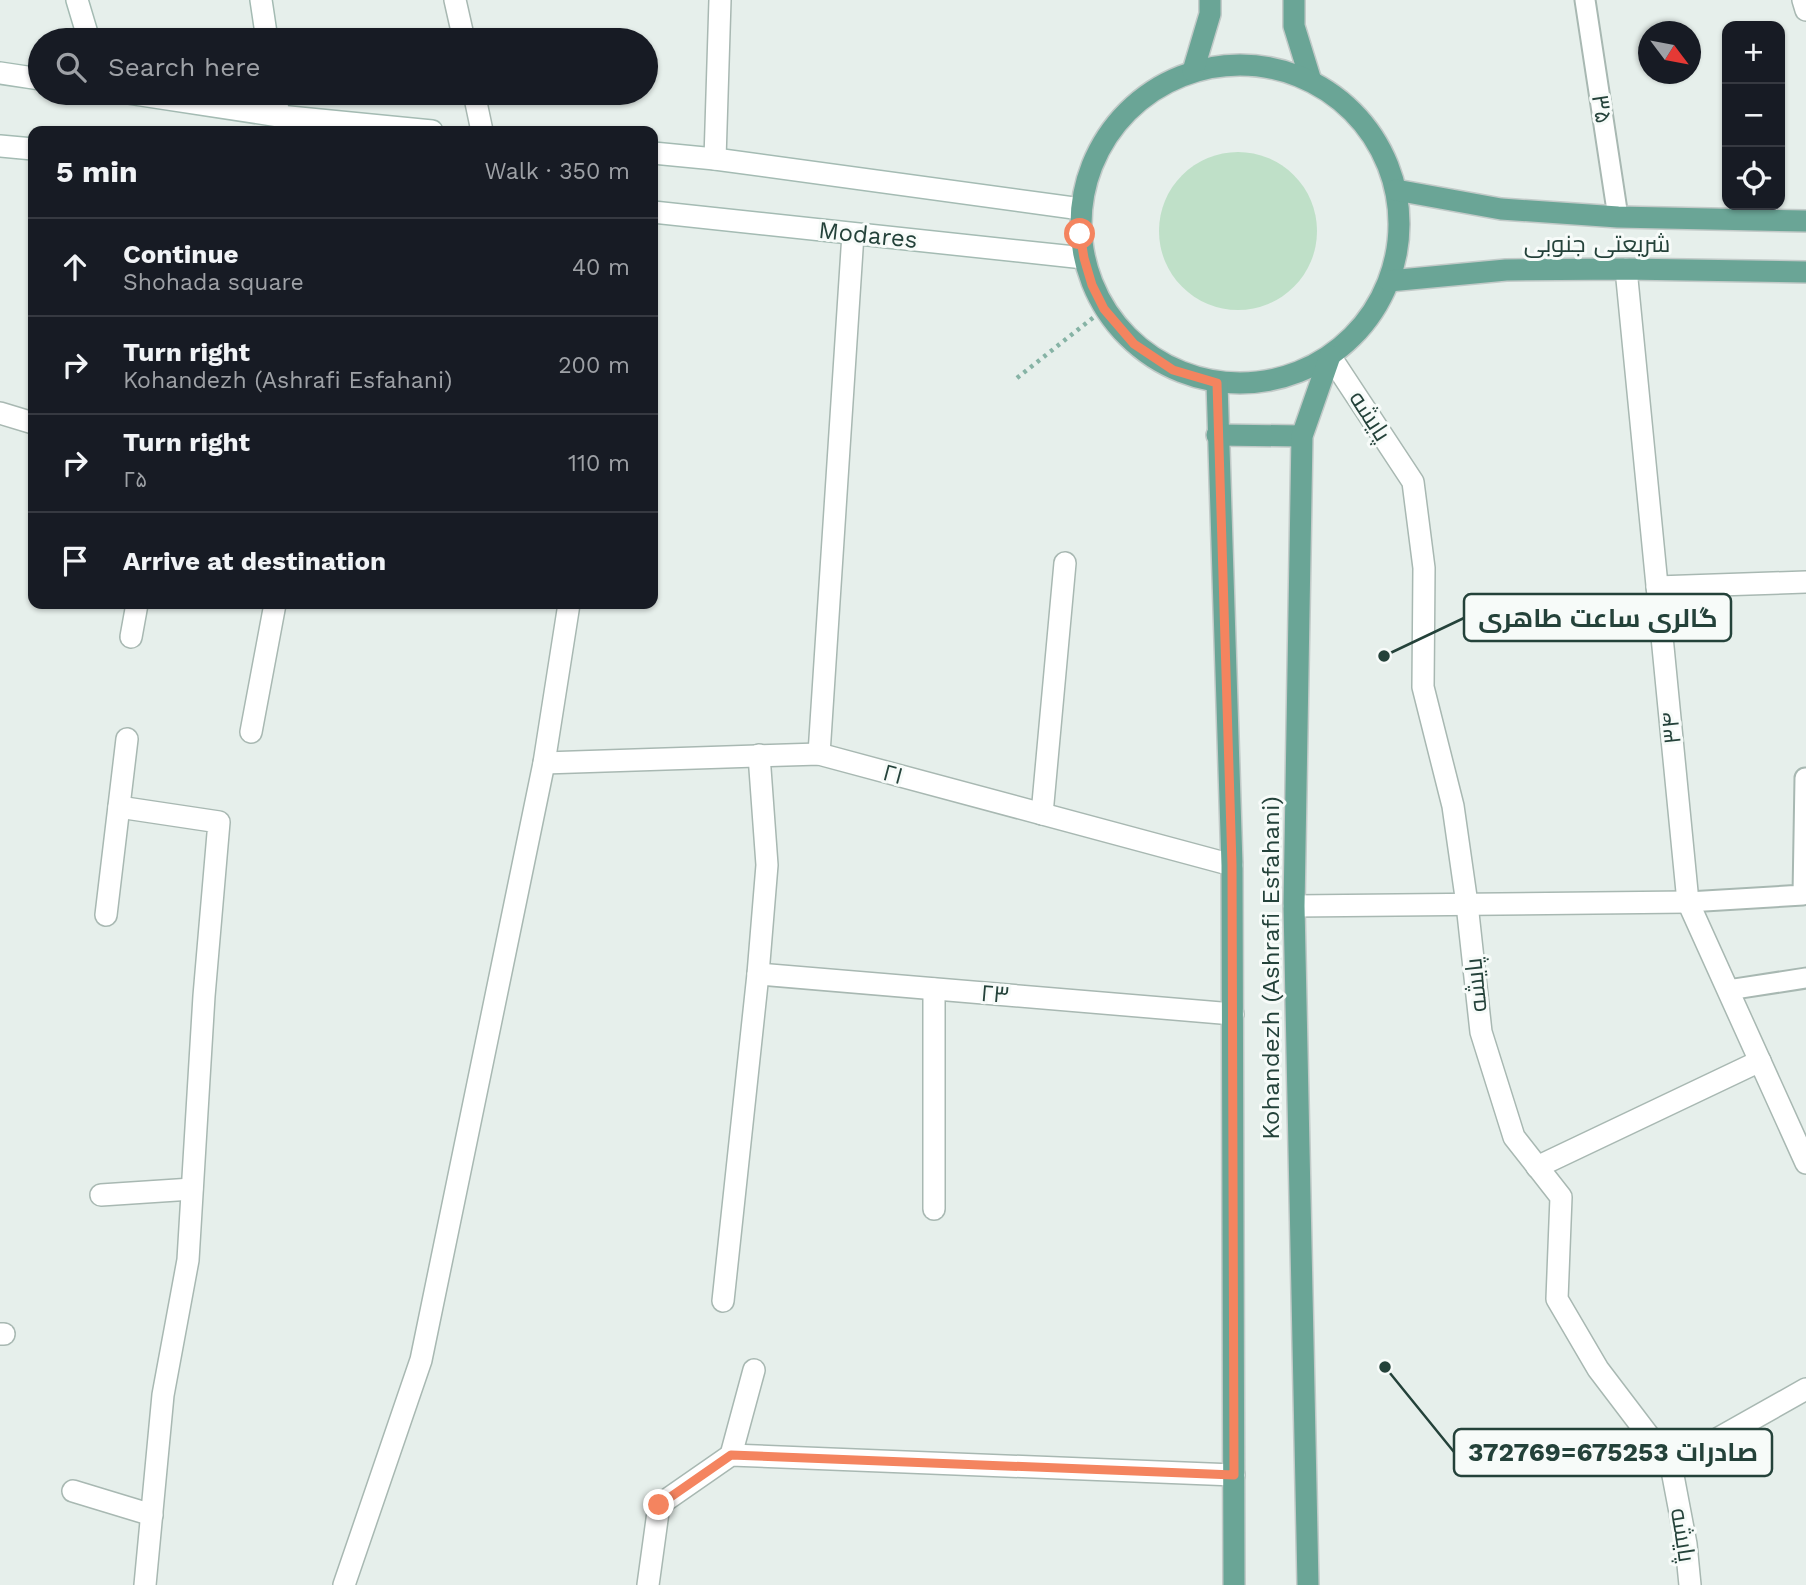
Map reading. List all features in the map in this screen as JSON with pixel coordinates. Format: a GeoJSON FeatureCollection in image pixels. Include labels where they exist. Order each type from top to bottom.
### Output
{"type":"FeatureCollection","features":[{"type":"Feature","properties":{"kind":"main road"},"geometry":{"type":"LineString","coordinates":[[1193,71],[1210,14],[1210,0]]}},
{"type":"Feature","properties":{"kind":"main road"},"geometry":{"type":"LineString","coordinates":[[1294,0],[1294,26],[1311,81]]}},
{"type":"Feature","properties":{"kind":"main road"},"geometry":{"type":"LineString","coordinates":[[1233,65],[1272,67],[1311,81],[1350,108],[1379,146],[1396,190],[1399,236],[1389,281],[1365,322],[1330,356],[1295,374],[1257,383],[1217,383],[1173,370],[1134,344],[1104,309],[1092,285],[1080,234],[1081,209],[1092,164],[1116,124],[1150,92],[1193,71],[1233,65]]}},
{"type":"Feature","properties":{"kind":"main road","name":"شریعتی جنوبی"},"geometry":{"type":"LineString","coordinates":[[1396,190],[1501,209],[1618,217],[1806,221]]}},
{"type":"Feature","properties":{"kind":"main road","name":"شریعتی جنوبی"},"geometry":{"type":"LineString","coordinates":[[1389,281],[1506,270],[1806,272]]}},
{"type":"Feature","properties":{"kind":"main road","name":"Kohandezh (Ashrafi Esfahani)"},"geometry":{"type":"LineString","coordinates":[[1308,1585],[1294,906],[1301,436],[1330,356]]}},
{"type":"Feature","properties":{"kind":"main road","name":"Kohandezh (Ashrafi Esfahani)"},"geometry":{"type":"LineString","coordinates":[[1217,383],[1232,865],[1234,1585]]}},
{"type":"Feature","properties":{"kind":"main road"},"geometry":{"type":"LineString","coordinates":[[1217,435],[1301,436]]}},
{"type":"Feature","properties":{"kind":"street"},"geometry":{"type":"LineString","coordinates":[[78,0],[86,28]]}},
{"type":"Feature","properties":{"kind":"street"},"geometry":{"type":"LineString","coordinates":[[261,0],[265,28]]}},
{"type":"Feature","properties":{"kind":"street"},"geometry":{"type":"LineString","coordinates":[[455,0],[461,28]]}},
{"type":"Feature","properties":{"kind":"street"},"geometry":{"type":"LineString","coordinates":[[715,159],[720,0]]}},
{"type":"Feature","properties":{"kind":"street"},"geometry":{"type":"LineString","coordinates":[[1803,0],[1806,10]]}},
{"type":"Feature","properties":{"kind":"street"},"geometry":{"type":"LineString","coordinates":[[0,73],[28,77]]}},
{"type":"Feature","properties":{"kind":"street"},"geometry":{"type":"LineString","coordinates":[[207,105],[279,116],[381,126]]}},
{"type":"Feature","properties":{"kind":"street"},"geometry":{"type":"LineString","coordinates":[[277,105],[279,116]]}},
{"type":"Feature","properties":{"kind":"street"},"geometry":{"type":"LineString","coordinates":[[477,105],[481,126]]}},
{"type":"Feature","properties":{"kind":"street"},"geometry":{"type":"LineString","coordinates":[[0,146],[28,149]]}},
{"type":"Feature","properties":{"kind":"street"},"geometry":{"type":"LineString","coordinates":[[658,153],[1081,209]]}},
{"type":"Feature","properties":{"kind":"street","name":"Modares"},"geometry":{"type":"LineString","coordinates":[[658,213],[1084,258]]}},
{"type":"Feature","properties":{"kind":"street"},"geometry":{"type":"LineString","coordinates":[[819,754],[853,234]]}},
{"type":"Feature","properties":{"kind":"street","name":"۳۴"},"geometry":{"type":"LineString","coordinates":[[1626,269],[1688,902],[1806,1163]]}},
{"type":"Feature","properties":{"kind":"street","name":"پایشه"},"geometry":{"type":"LineString","coordinates":[[1330,356],[1413,482],[1424,568],[1423,687],[1454,806],[1481,1032],[1514,1137],[1562,1197],[1557,1299],[1598,1369],[1671,1465],[1686,1544],[1690,1585]]}},
{"type":"Feature","properties":{"kind":"street"},"geometry":{"type":"LineString","coordinates":[[0,413],[28,421]]}},
{"type":"Feature","properties":{"kind":"street"},"geometry":{"type":"LineString","coordinates":[[1042,814],[1065,563]]}},
{"type":"Feature","properties":{"kind":"street"},"geometry":{"type":"LineString","coordinates":[[1657,587],[1806,582]]}},
{"type":"Feature","properties":{"kind":"street"},"geometry":{"type":"LineString","coordinates":[[131,637],[136,609]]}},
{"type":"Feature","properties":{"kind":"street"},"geometry":{"type":"LineString","coordinates":[[251,732],[274,609]]}},
{"type":"Feature","properties":{"kind":"street"},"geometry":{"type":"LineString","coordinates":[[344,1585],[421,1360],[544,763],[568,609]]}},
{"type":"Feature","properties":{"kind":"street"},"geometry":{"type":"LineString","coordinates":[[106,915],[127,739]]}},
{"type":"Feature","properties":{"kind":"street","name":"۲۱"},"geometry":{"type":"LineString","coordinates":[[544,763],[819,754],[1232,865]]}},
{"type":"Feature","properties":{"kind":"street"},"geometry":{"type":"LineString","coordinates":[[723,1301],[767,865],[759,755]]}},
{"type":"Feature","properties":{"kind":"street"},"geometry":{"type":"LineString","coordinates":[[119,807],[219,822],[204,996],[188,1260],[163,1395],[145,1585]]}},
{"type":"Feature","properties":{"kind":"street"},"geometry":{"type":"LineString","coordinates":[[1294,906],[1688,902]]}},
{"type":"Feature","properties":{"kind":"street","name":"۲۳"},"geometry":{"type":"LineString","coordinates":[[758,974],[1233,1014]]}},
{"type":"Feature","properties":{"kind":"street"},"geometry":{"type":"LineString","coordinates":[[934,989],[934,1209]]}},
{"type":"Feature","properties":{"kind":"street"},"geometry":{"type":"LineString","coordinates":[[1537,1167],[1760,1061]]}},
{"type":"Feature","properties":{"kind":"street"},"geometry":{"type":"LineString","coordinates":[[101,1195],[192,1189]]}},
{"type":"Feature","properties":{"kind":"street"},"geometry":{"type":"LineString","coordinates":[[731,1455],[754,1370]]}},
{"type":"Feature","properties":{"kind":"street"},"geometry":{"type":"LineString","coordinates":[[1671,1465],[1806,1389]]}},
{"type":"Feature","properties":{"kind":"street"},"geometry":{"type":"LineString","coordinates":[[648,1585],[659,1505],[731,1455],[1234,1475]]}},
{"type":"Feature","properties":{"kind":"street"},"geometry":{"type":"LineString","coordinates":[[73,1491],[152,1515]]}},
{"type":"Feature","properties":{"kind":"lane","name":"۳۵"},"geometry":{"type":"LineString","coordinates":[[1585,0],[1618,217]]}},
{"type":"Feature","properties":{"kind":"lane"},"geometry":{"type":"LineString","coordinates":[[1688,902],[1804,895],[1805,778]]}},
{"type":"Feature","properties":{"kind":"lane"},"geometry":{"type":"LineString","coordinates":[[1728,990],[1806,978]]}},
{"type":"Feature","properties":{"kind":"path"},"geometry":{"type":"LineString","coordinates":[[1017,378],[1104,309]]}},
{"type":"Feature","properties":{"kind":"green space"},"geometry":{"type":"Polygon","coordinates":[[[1238,152],[1268,158],[1294,175],[1311,201],[1317,231],[1311,261],[1294,287],[1268,304],[1238,310],[1208,304],[1182,287],[1165,261],[1159,231],[1165,201],[1182,175],[1208,158],[1238,152]]]}},
{"type":"Feature","properties":{"kind":"place","name":"گالری ساعت طاهری"},"geometry":{"type":"Point","coordinates":[1384,656]}},
{"type":"Feature","properties":{"kind":"place","name":"372769=675253 صادرات"},"geometry":{"type":"Point","coordinates":[1385,1367]}},
{"type":"Feature","properties":{"kind":"route"},"geometry":{"type":"LineString","coordinates":[[659,1505],[731,1455],[1234,1475],[1232,865],[1217,383],[1173,370],[1134,344],[1104,309],[1092,285],[1080,234]]}}]}
